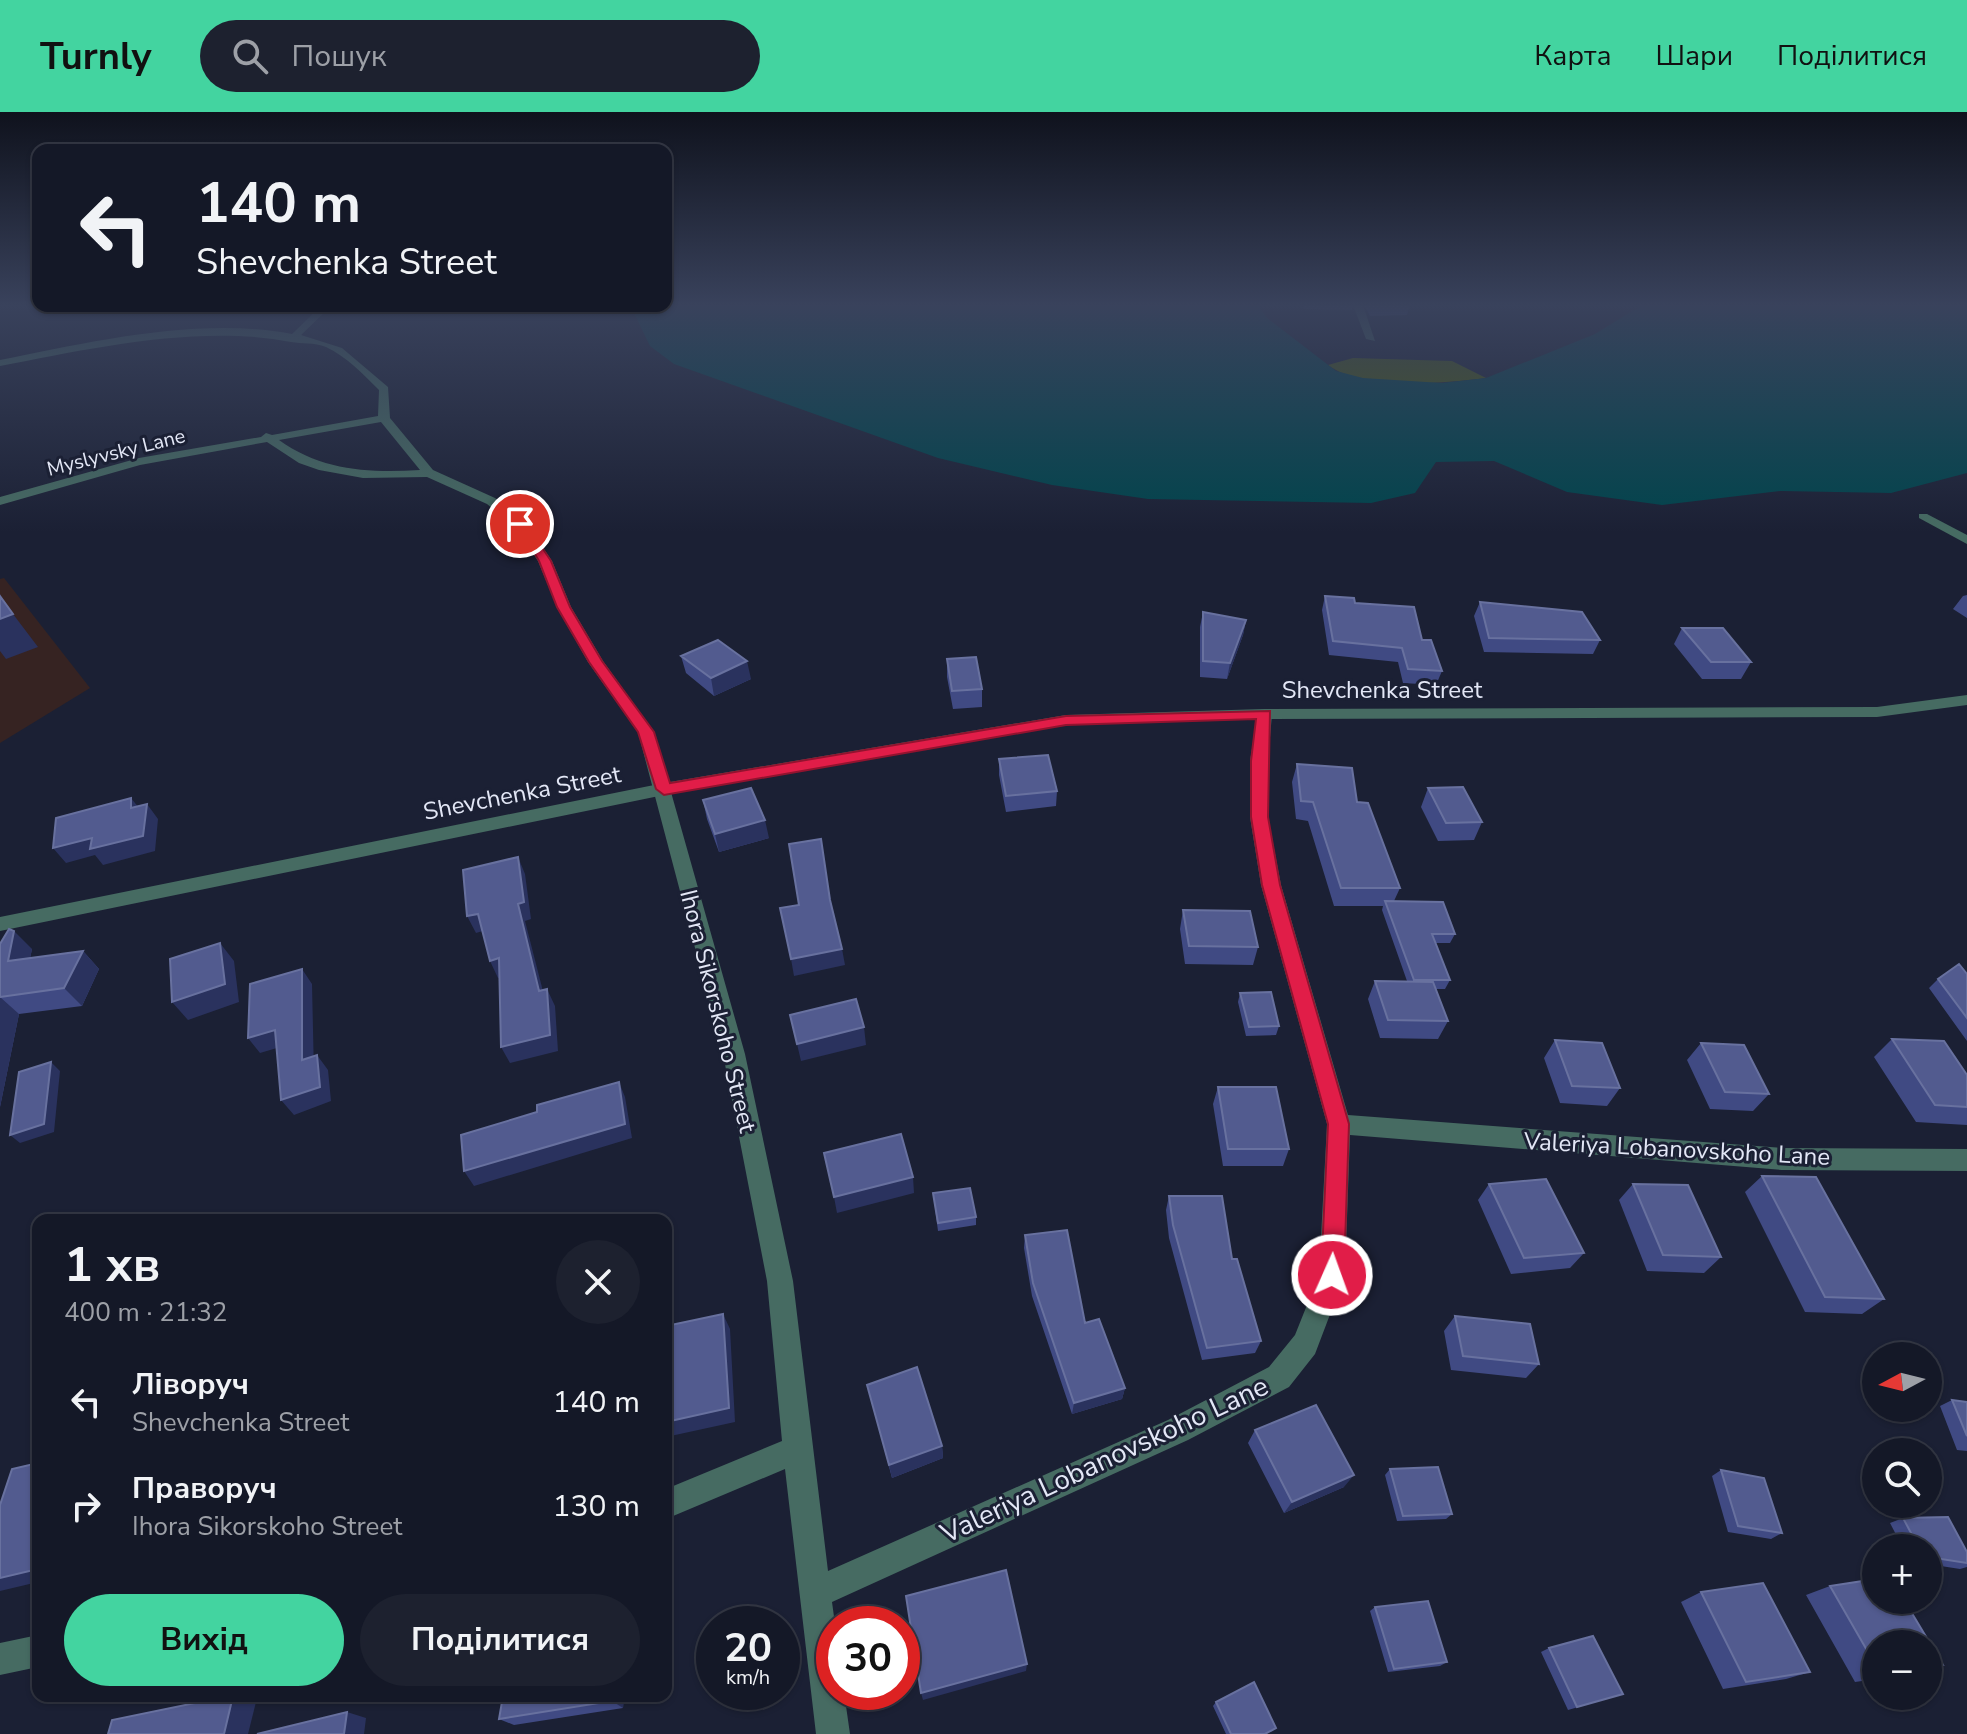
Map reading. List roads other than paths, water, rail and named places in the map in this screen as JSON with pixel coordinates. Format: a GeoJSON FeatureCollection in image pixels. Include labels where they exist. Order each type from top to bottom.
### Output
{"type":"FeatureCollection","features":[{"type":"Feature","properties":{"kind":"street","name":"Ihora Sikorskoho Street"},"geometry":{"type":"LineString","coordinates":[[375,381],[384,389],[384,418],[429,473],[491,501],[520,524],[545,561],[564,607],[596,662],[646,732],[734,1054],[780,1281],[797,1449],[818,1592],[833,1734]]}},
{"type":"Feature","properties":{"kind":"street","name":"Myslyvsky Lane"},"geometry":{"type":"LineString","coordinates":[[0,501],[139,462],[266,436],[384,418]]}},
{"type":"Feature","properties":{"kind":"street","name":"Ihora Sikorskoho Street"},"geometry":{"type":"LineString","coordinates":[[266,436],[290,456],[327,471],[389,476],[429,473]]}},
{"type":"Feature","properties":{"kind":"street","name":"Shevchenka Street"},"geometry":{"type":"LineString","coordinates":[[0,924],[664,789],[1066,720],[1264,714],[1877,712],[1967,700]]}},
{"type":"Feature","properties":{"kind":"street","name":"Valeriya Lobanovskoho Lane"},"geometry":{"type":"LineString","coordinates":[[818,1592],[1178,1430],[1279,1377],[1305,1344],[1332,1275],[1339,1124],[1271,885],[1259,817],[1259,761],[1264,714]]}},
{"type":"Feature","properties":{"kind":"street","name":"Valeriya Lobanovskoho Lane"},"geometry":{"type":"LineString","coordinates":[[1339,1124],[1782,1159],[1967,1160]]}},
{"type":"Feature","properties":{"kind":"street"},"geometry":{"type":"LineString","coordinates":[[672,1501],[797,1449]]}},
{"type":"Feature","properties":{"kind":"street"},"geometry":{"type":"LineString","coordinates":[[0,1659],[32,1652]]}},
{"type":"Feature","properties":{"kind":"lane"},"geometry":{"type":"LineString","coordinates":[[1923,516],[1967,540]]}}]}
